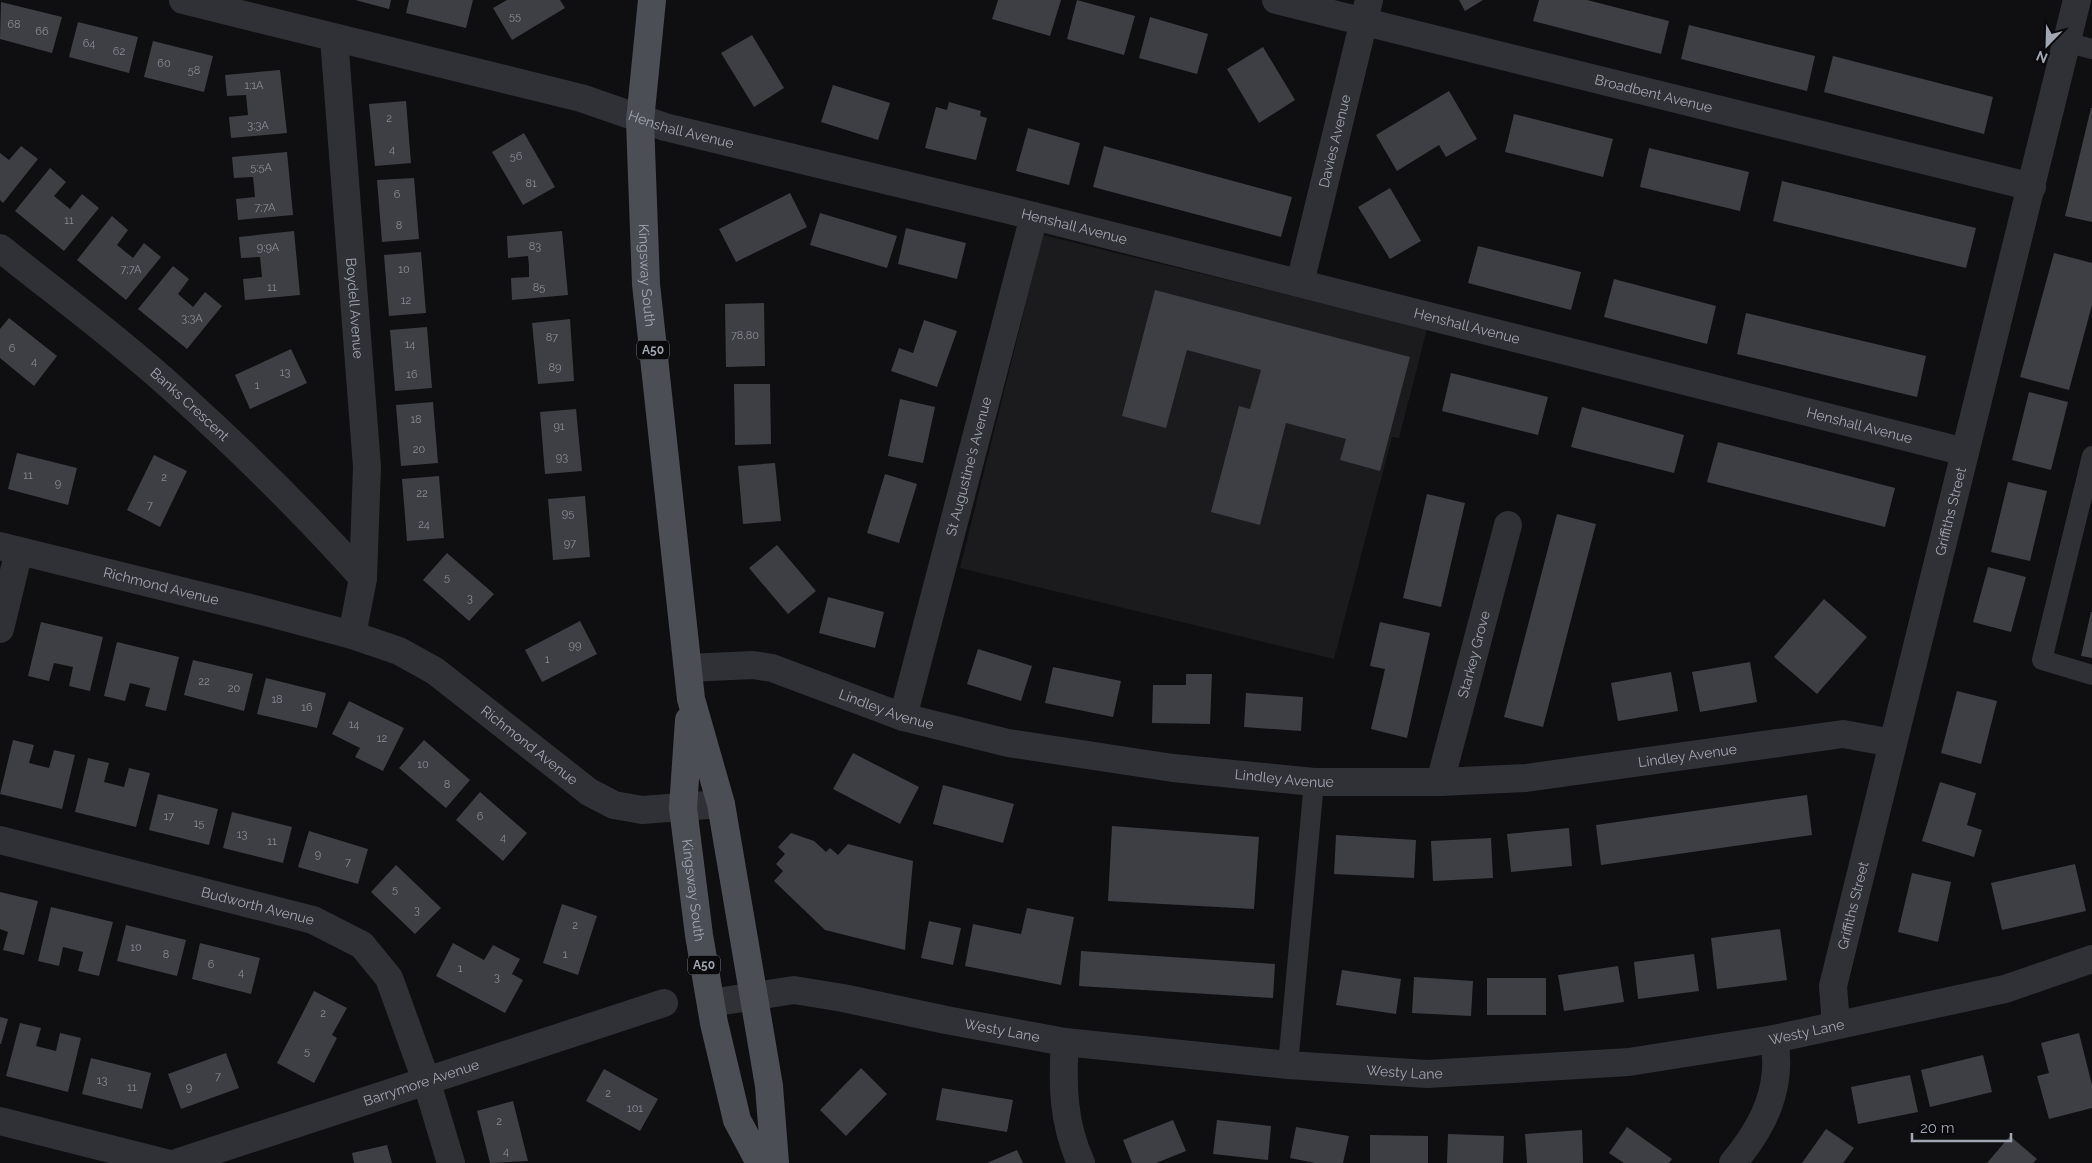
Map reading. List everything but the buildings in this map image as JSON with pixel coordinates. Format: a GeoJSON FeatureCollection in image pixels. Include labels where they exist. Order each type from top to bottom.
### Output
{"type":"FeatureCollection","features":[{"type":"Feature","properties":{"kind":"main road","name":"Kingsway South"},"geometry":{"type":"LineString","coordinates":[[652,0],[640,121],[646,284],[691,699],[683,808],[699,935],[714,1023],[737,1120],[760,1163]]}},
{"type":"Feature","properties":{"kind":"main road","name":"Kingsway South"},"geometry":{"type":"LineString","coordinates":[[691,699],[721,804],[752,996],[769,1086],[776,1163]]}},
{"type":"Feature","properties":{"kind":"street","name":"Henshall Avenue"},"geometry":{"type":"LineString","coordinates":[[183,0],[581,98],[640,121],[1034,216],[1965,452]]}},
{"type":"Feature","properties":{"kind":"street","name":"Broadbent Avenue"},"geometry":{"type":"LineString","coordinates":[[1276,0],[1367,11],[2032,187]]}},
{"type":"Feature","properties":{"kind":"street","name":"Griffiths Street"},"geometry":{"type":"LineString","coordinates":[[1836,1025],[1834,986],[1892,743],[2032,187],[2079,46],[2077,0]]}},
{"type":"Feature","properties":{"kind":"street","name":"Davies Avenue"},"geometry":{"type":"LineString","coordinates":[[1300,283],[1367,11]]}},
{"type":"Feature","properties":{"kind":"street","name":"Boydell Avenue"},"geometry":{"type":"LineString","coordinates":[[334,38],[367,467],[363,578]]}},
{"type":"Feature","properties":{"kind":"street","name":"St Augustine's Avenue"},"geometry":{"type":"LineString","coordinates":[[903,717],[1034,216]]}},
{"type":"Feature","properties":{"kind":"street","name":"Banks Crescent"},"geometry":{"type":"LineString","coordinates":[[0,248],[129,351],[179,394],[300,511],[363,578]]}},
{"type":"Feature","properties":{"kind":"street","name":"Starkey Grove"},"geometry":{"type":"LineString","coordinates":[[1440,782],[1508,525]]}},
{"type":"Feature","properties":{"kind":"street"},"geometry":{"type":"LineString","coordinates":[[0,629],[10,549]]}},
{"type":"Feature","properties":{"kind":"street","name":"Richmond Avenue"},"geometry":{"type":"LineString","coordinates":[[10,549],[352,635],[399,651],[435,671],[589,792],[614,805],[657,810],[721,804]]}},
{"type":"Feature","properties":{"kind":"street"},"geometry":{"type":"LineString","coordinates":[[352,635],[363,578]]}},
{"type":"Feature","properties":{"kind":"street","name":"Lindley Avenue"},"geometry":{"type":"LineString","coordinates":[[688,668],[753,665],[772,668],[903,717],[1008,743],[1173,768],[1314,782],[1440,782],[1526,778],[1843,734],[1892,743]]}},
{"type":"Feature","properties":{"kind":"street","name":"Budworth Avenue"},"geometry":{"type":"LineString","coordinates":[[0,840],[312,920],[362,945],[389,978],[427,1083],[451,1163]]}},
{"type":"Feature","properties":{"kind":"street","name":"Westy Lane"},"geometry":{"type":"LineString","coordinates":[[712,1003],[794,990],[1065,1042],[1288,1065],[1436,1074],[1629,1062],[1774,1039],[2005,989],[2092,959]]}},
{"type":"Feature","properties":{"kind":"street","name":"Barrymore Avenue"},"geometry":{"type":"LineString","coordinates":[[176,1163],[427,1083],[664,1003]]}},
{"type":"Feature","properties":{"kind":"street"},"geometry":{"type":"LineString","coordinates":[[1733,1163],[1748,1145],[1770,1106],[1777,1070],[1774,1039]]}},
{"type":"Feature","properties":{"kind":"street"},"geometry":{"type":"LineString","coordinates":[[1065,1042],[1063,1104],[1067,1126],[1081,1163]]}},
{"type":"Feature","properties":{"kind":"street"},"geometry":{"type":"LineString","coordinates":[[0,1121],[166,1163]]}},
{"type":"Feature","properties":{"kind":"lane"},"geometry":{"type":"LineString","coordinates":[[2092,456],[2042,660],[2092,675]]}},
{"type":"Feature","properties":{"kind":"lane"},"geometry":{"type":"LineString","coordinates":[[1288,1065],[1314,782]]}},
{"type":"Feature","properties":{"kind":"shaded area"},"geometry":{"type":"Polygon","coordinates":[[[1043,235],[1427,329],[1399,438],[1392,437],[1334,659],[960,568],[1043,235]]]}}]}
